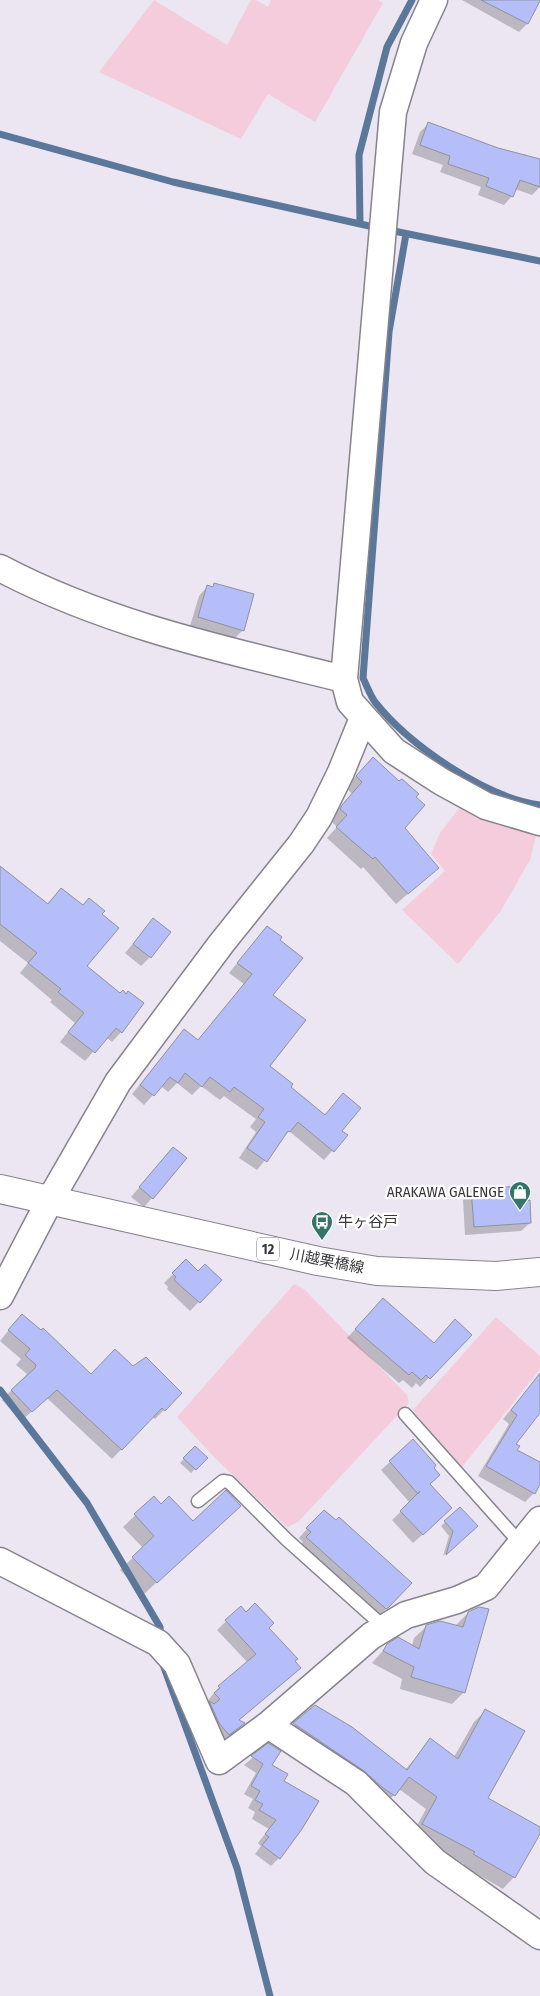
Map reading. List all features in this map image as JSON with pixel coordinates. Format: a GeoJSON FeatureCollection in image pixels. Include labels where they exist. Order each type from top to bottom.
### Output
{"type":"FeatureCollection","features":[{"type":"Feature","properties":{"kind":"main road","name":"川越栗橋線"},"geometry":{"type":"LineString","coordinates":[[0,1189],[318,1261],[377,1271],[496,1276],[540,1272]]}},
{"type":"Feature","properties":{"kind":"street"},"geometry":{"type":"LineString","coordinates":[[434,0],[414,43],[393,112],[344,678],[350,702],[394,751],[442,782],[486,806],[540,822]]}},
{"type":"Feature","properties":{"kind":"street"},"geometry":{"type":"LineString","coordinates":[[0,568],[41,590],[137,626],[182,639],[344,678]]}},
{"type":"Feature","properties":{"kind":"street"},"geometry":{"type":"LineString","coordinates":[[0,1296],[50,1200],[118,1082],[221,944],[301,844],[319,817],[341,772],[363,718]]}},
{"type":"Feature","properties":{"kind":"street"},"geometry":{"type":"LineString","coordinates":[[0,1561],[166,1651],[219,1761],[268,1725],[370,1636],[406,1615],[457,1600],[486,1587],[540,1520]]}},
{"type":"Feature","properties":{"kind":"street"},"geometry":{"type":"LineString","coordinates":[[268,1725],[356,1783],[435,1862],[540,1936]]}},
{"type":"Feature","properties":{"kind":"lane"},"geometry":{"type":"LineString","coordinates":[[405,1414],[521,1544]]}},
{"type":"Feature","properties":{"kind":"lane"},"geometry":{"type":"LineString","coordinates":[[198,1501],[222,1481],[229,1482],[286,1539],[384,1627]]}},
{"type":"Feature","properties":{"kind":"shaded area"},"geometry":{"type":"Polygon","coordinates":[[[154,0],[227,45],[251,0],[256,0],[268,7],[271,0],[378,0],[383,3],[315,122],[268,94],[241,139],[99,72],[154,0]]]}},
{"type":"Feature","properties":{"kind":"shaded area"},"geometry":{"type":"Polygon","coordinates":[[[463,803],[537,832],[530,860],[500,912],[458,964],[402,910],[445,871],[431,854],[440,833],[463,803]]]}},
{"type":"Feature","properties":{"kind":"shaded area"},"geometry":{"type":"Polygon","coordinates":[[[294,1284],[304,1289],[407,1395],[409,1403],[298,1522],[287,1527],[214,1457],[177,1417],[294,1284]]]}},
{"type":"Feature","properties":{"kind":"shaded area"},"geometry":{"type":"Polygon","coordinates":[[[496,1317],[540,1356],[540,1369],[462,1467],[435,1439],[413,1410],[496,1317]]]}},
{"type":"Feature","properties":{"kind":"building"},"geometry":{"type":"Polygon","coordinates":[[[481,0],[540,0],[540,1],[528,24],[481,0]]]}},
{"type":"Feature","properties":{"kind":"building"},"geometry":{"type":"Polygon","coordinates":[[[428,122],[498,148],[540,159],[540,187],[520,180],[513,197],[486,186],[489,178],[448,164],[450,156],[420,145],[428,122]]]}},
{"type":"Feature","properties":{"kind":"building"},"geometry":{"type":"Polygon","coordinates":[[[214,583],[254,594],[244,631],[198,617],[207,585],[213,587],[214,583]]]}},
{"type":"Feature","properties":{"kind":"building"},"geometry":{"type":"Polygon","coordinates":[[[373,757],[399,781],[402,779],[419,794],[416,797],[425,805],[405,828],[439,868],[408,894],[375,857],[373,859],[336,827],[347,815],[340,809],[342,805],[362,782],[356,776],[373,757]]]}},
{"type":"Feature","properties":{"kind":"building"},"geometry":{"type":"Polygon","coordinates":[[[0,866],[48,904],[61,888],[83,905],[89,898],[105,911],[102,914],[119,928],[87,966],[120,993],[123,990],[126,994],[128,991],[144,1003],[122,1033],[116,1028],[95,1053],[68,1032],[84,1013],[58,992],[61,989],[28,963],[37,953],[0,924],[0,866]]]}},
{"type":"Feature","properties":{"kind":"building"},"geometry":{"type":"Polygon","coordinates":[[[153,918],[171,932],[151,958],[133,944],[153,918]]]}},
{"type":"Feature","properties":{"kind":"building"},"geometry":{"type":"Polygon","coordinates":[[[267,926],[282,937],[280,940],[303,958],[273,995],[306,1020],[270,1066],[293,1084],[291,1087],[325,1115],[343,1093],[361,1108],[342,1131],[348,1135],[334,1152],[298,1122],[290,1132],[288,1131],[267,1162],[247,1148],[265,1122],[258,1117],[264,1109],[234,1087],[230,1092],[210,1077],[202,1087],[185,1073],[178,1083],[170,1077],[154,1096],[140,1085],[184,1029],[198,1040],[252,974],[237,963],[267,926]]]}},
{"type":"Feature","properties":{"kind":"building"},"geometry":{"type":"Polygon","coordinates":[[[173,1147],[187,1158],[153,1199],[139,1187],[173,1147]]]}},
{"type":"Feature","properties":{"kind":"building"},"geometry":{"type":"Polygon","coordinates":[[[523,1186],[524,1201],[530,1200],[531,1223],[474,1227],[471,1189],[523,1186]]]}},
{"type":"Feature","properties":{"kind":"building"},"geometry":{"type":"Polygon","coordinates":[[[186,1259],[198,1271],[205,1264],[222,1280],[200,1303],[174,1280],[176,1277],[172,1273],[186,1259]]]}},
{"type":"Feature","properties":{"kind":"building"},"geometry":{"type":"Polygon","coordinates":[[[383,1298],[434,1343],[455,1319],[472,1335],[430,1379],[426,1375],[421,1380],[412,1372],[409,1375],[355,1329],[383,1298]]]}},
{"type":"Feature","properties":{"kind":"building"},"geometry":{"type":"Polygon","coordinates":[[[22,1314],[41,1330],[43,1328],[91,1374],[115,1349],[133,1366],[146,1357],[182,1393],[165,1411],[162,1408],[122,1450],[57,1390],[32,1412],[11,1390],[36,1365],[25,1355],[30,1349],[8,1330],[22,1314]]]}},
{"type":"Feature","properties":{"kind":"building"},"geometry":{"type":"Polygon","coordinates":[[[540,1373],[540,1413],[516,1444],[520,1446],[517,1450],[540,1462],[540,1484],[535,1494],[486,1466],[517,1415],[511,1410],[540,1373]]]}},
{"type":"Feature","properties":{"kind":"building"},"geometry":{"type":"Polygon","coordinates":[[[413,1439],[436,1465],[434,1468],[440,1475],[430,1484],[452,1508],[423,1535],[400,1511],[418,1493],[389,1461],[413,1439]]]}},
{"type":"Feature","properties":{"kind":"building"},"geometry":{"type":"Polygon","coordinates":[[[195,1446],[208,1458],[196,1470],[183,1458],[195,1446]]]}},
{"type":"Feature","properties":{"kind":"building"},"geometry":{"type":"Polygon","coordinates":[[[226,1490],[241,1506],[157,1583],[132,1557],[154,1536],[134,1514],[154,1496],[161,1504],[169,1496],[193,1521],[226,1490]]]}},
{"type":"Feature","properties":{"kind":"building"},"geometry":{"type":"Polygon","coordinates":[[[460,1507],[478,1526],[446,1555],[453,1531],[444,1521],[460,1507]]]}},
{"type":"Feature","properties":{"kind":"building"},"geometry":{"type":"Polygon","coordinates":[[[324,1510],[336,1520],[339,1517],[412,1583],[388,1608],[386,1609],[306,1537],[311,1532],[306,1528],[324,1510]]]}},
{"type":"Feature","properties":{"kind":"building"},"geometry":{"type":"Polygon","coordinates":[[[255,1603],[274,1623],[269,1628],[298,1659],[295,1661],[301,1668],[239,1720],[245,1723],[229,1735],[219,1723],[209,1701],[214,1704],[220,1699],[214,1693],[220,1688],[218,1686],[256,1654],[225,1620],[241,1606],[246,1612],[255,1603]]]}},
{"type":"Feature","properties":{"kind":"building"},"geometry":{"type":"Polygon","coordinates":[[[479,1607],[489,1609],[465,1693],[411,1677],[414,1667],[383,1651],[387,1644],[398,1637],[419,1649],[426,1625],[440,1621],[463,1627],[468,1612],[479,1607]]]}},
{"type":"Feature","properties":{"kind":"building"},"geometry":{"type":"Polygon","coordinates":[[[315,1705],[352,1727],[407,1770],[430,1738],[458,1759],[485,1709],[525,1731],[488,1798],[540,1827],[540,1834],[515,1878],[473,1854],[475,1852],[422,1824],[437,1797],[409,1777],[395,1796],[364,1771],[293,1723],[315,1705]]]}},
{"type":"Feature","properties":{"kind":"building"},"geometry":{"type":"Polygon","coordinates":[[[268,1743],[281,1751],[272,1765],[288,1774],[284,1781],[319,1801],[302,1829],[280,1859],[262,1845],[269,1837],[265,1834],[276,1820],[259,1810],[263,1804],[255,1800],[260,1791],[251,1786],[263,1764],[251,1756],[268,1743]]]}},
{"type":"Feature","properties":{"kind":"waterway"},"geometry":{"type":"LineString","coordinates":[[360,224],[359,155],[387,47],[412,0]]}},
{"type":"Feature","properties":{"kind":"waterway"},"geometry":{"type":"LineString","coordinates":[[0,134],[173,182],[378,228]]}},
{"type":"Feature","properties":{"kind":"waterway"},"geometry":{"type":"LineString","coordinates":[[389,230],[540,261]]}},
{"type":"Feature","properties":{"kind":"waterway"},"geometry":{"type":"LineString","coordinates":[[406,234],[389,332],[363,678],[375,702],[428,752],[473,781],[496,792],[540,805]]}},
{"type":"Feature","properties":{"kind":"waterway"},"geometry":{"type":"LineString","coordinates":[[0,1390],[87,1503],[160,1627],[161,1639]]}},
{"type":"Feature","properties":{"kind":"waterway"},"geometry":{"type":"LineString","coordinates":[[161,1659],[237,1868],[270,1996]]}},
{"type":"Feature","properties":{"kind":"place","name":"ARAKAWA GALENGE"},"geometry":{"type":"Point","coordinates":[520,1211]}},
{"type":"Feature","properties":{"kind":"place","name":"牛ヶ谷戸"},"geometry":{"type":"Point","coordinates":[322,1241]}}]}
